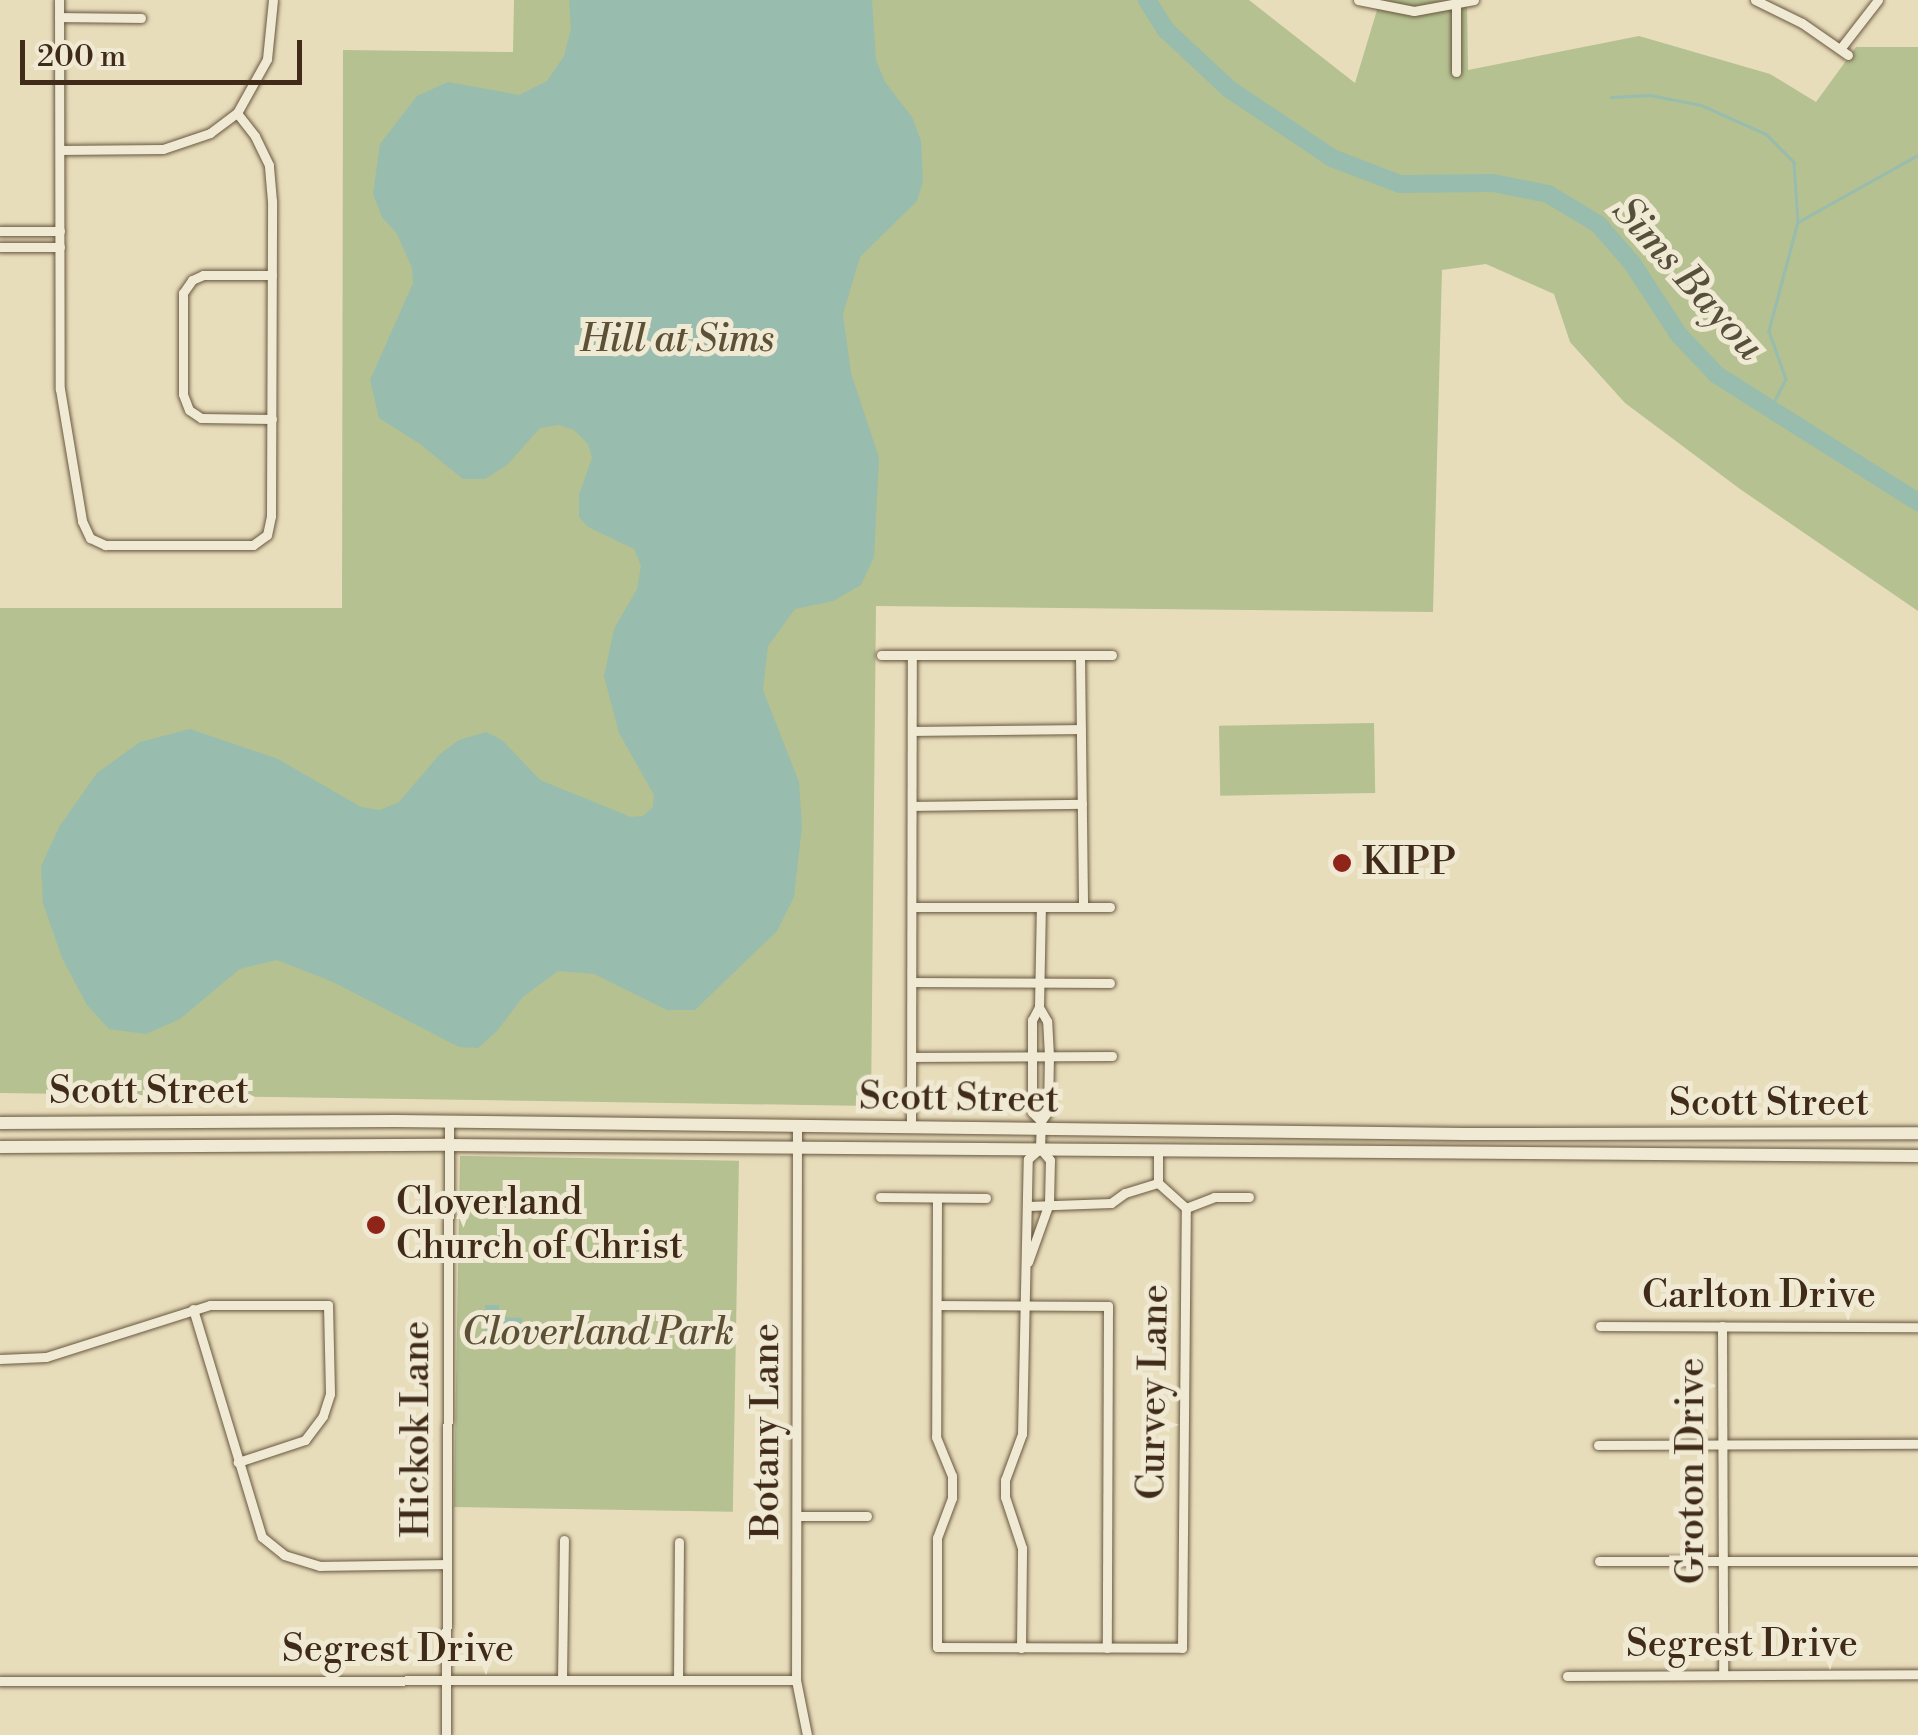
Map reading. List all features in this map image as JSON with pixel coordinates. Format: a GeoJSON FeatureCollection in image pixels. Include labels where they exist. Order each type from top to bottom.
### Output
{"type":"FeatureCollection","features":[{"type":"Feature","properties":{"kind":"main road","name":"Scott Street"},"geometry":{"type":"LineString","coordinates":[[4,1123],[1041,1126],[1704,1136],[1918,1134]]}},
{"type":"Feature","properties":{"kind":"main road"},"geometry":{"type":"LineString","coordinates":[[3,1147],[4,1123]]}},
{"type":"Feature","properties":{"kind":"main road"},"geometry":{"type":"LineString","coordinates":[[624,1126],[624,1146]]}},
{"type":"Feature","properties":{"kind":"main road"},"geometry":{"type":"LineString","coordinates":[[1251,1132],[1251,1151]]}},
{"type":"Feature","properties":{"kind":"main road"},"geometry":{"type":"LineString","coordinates":[[1410,1133],[1410,1152]]}},
{"type":"Feature","properties":{"kind":"main road"},"geometry":{"type":"LineString","coordinates":[[1704,1136],[1706,1155]]}},
{"type":"Feature","properties":{"kind":"main road","name":"Scott Street"},"geometry":{"type":"LineString","coordinates":[[3,1147],[448,1145],[1918,1156]]}},
{"type":"Feature","properties":{"kind":"street"},"geometry":{"type":"LineString","coordinates":[[60,0],[60,388],[69,460],[90,538],[105,545],[253,545],[266,535],[271,516],[272,420],[269,165],[237,113]]}},
{"type":"Feature","properties":{"kind":"street"},"geometry":{"type":"LineString","coordinates":[[60,150],[163,149],[210,133],[237,113],[267,59],[272,0]]}},
{"type":"Feature","properties":{"kind":"street"},"geometry":{"type":"LineString","coordinates":[[1358,0],[1414,11],[1474,0]]}},
{"type":"Feature","properties":{"kind":"street"},"geometry":{"type":"LineString","coordinates":[[1755,0],[1802,23],[1844,52],[1878,0]]}},
{"type":"Feature","properties":{"kind":"street"},"geometry":{"type":"LineString","coordinates":[[1456,2],[1456,72]]}},
{"type":"Feature","properties":{"kind":"street"},"geometry":{"type":"LineString","coordinates":[[60,17],[141,18]]}},
{"type":"Feature","properties":{"kind":"street"},"geometry":{"type":"LineString","coordinates":[[0,231],[60,232]]}},
{"type":"Feature","properties":{"kind":"street"},"geometry":{"type":"LineString","coordinates":[[0,247],[60,246]]}},
{"type":"Feature","properties":{"kind":"street"},"geometry":{"type":"LineString","coordinates":[[272,276],[203,274],[192,280],[183,293],[183,394],[189,410],[201,418],[272,420]]}},
{"type":"Feature","properties":{"kind":"street"},"geometry":{"type":"LineString","coordinates":[[911,1128],[912,654]]}},
{"type":"Feature","properties":{"kind":"street"},"geometry":{"type":"LineString","coordinates":[[881,655],[1112,655]]}},
{"type":"Feature","properties":{"kind":"street"},"geometry":{"type":"LineString","coordinates":[[1080,655],[1083,907]]}},
{"type":"Feature","properties":{"kind":"street"},"geometry":{"type":"LineString","coordinates":[[913,731],[1081,729]]}},
{"type":"Feature","properties":{"kind":"street"},"geometry":{"type":"LineString","coordinates":[[912,806],[1082,804]]}},
{"type":"Feature","properties":{"kind":"street"},"geometry":{"type":"LineString","coordinates":[[912,907],[1110,907]]}},
{"type":"Feature","properties":{"kind":"street"},"geometry":{"type":"LineString","coordinates":[[1041,908],[1039,1006],[1032,1020],[1031,1057],[1032,1112],[1041,1126]]}},
{"type":"Feature","properties":{"kind":"street"},"geometry":{"type":"LineString","coordinates":[[913,982],[1110,983]]}},
{"type":"Feature","properties":{"kind":"street"},"geometry":{"type":"LineString","coordinates":[[1025,1268],[1049,1203],[1050,1160],[1040,1148],[1041,1126],[1048,1111],[1049,1056],[1047,1021],[1039,1006]]}},
{"type":"Feature","properties":{"kind":"street"},"geometry":{"type":"LineString","coordinates":[[912,1057],[1112,1056]]}},
{"type":"Feature","properties":{"kind":"street"},"geometry":{"type":"LineString","coordinates":[[1032,1084],[1049,1083]]}},
{"type":"Feature","properties":{"kind":"street","name":"Hickok Lane"},"geometry":{"type":"LineString","coordinates":[[446,1734],[448,1125]]}},
{"type":"Feature","properties":{"kind":"street","name":"Botany Lane"},"geometry":{"type":"LineString","coordinates":[[797,1127],[796,1680],[806,1735]]}},
{"type":"Feature","properties":{"kind":"street"},"geometry":{"type":"LineString","coordinates":[[1021,1648],[1022,1548],[1005,1498],[1005,1480],[1022,1434],[1028,1159],[1040,1148]]}},
{"type":"Feature","properties":{"kind":"street"},"geometry":{"type":"LineString","coordinates":[[1158,1150],[1158,1183],[1186,1208],[1214,1196],[1249,1197]]}},
{"type":"Feature","properties":{"kind":"street"},"geometry":{"type":"LineString","coordinates":[[1028,1206],[1111,1203],[1125,1193],[1158,1183]]}},
{"type":"Feature","properties":{"kind":"street"},"geometry":{"type":"LineString","coordinates":[[880,1198],[986,1198]]}},
{"type":"Feature","properties":{"kind":"street"},"geometry":{"type":"LineString","coordinates":[[937,1198],[936,1437],[952,1476],[952,1498],[937,1538],[938,1647],[1107,1648],[1108,1306],[937,1305]]}},
{"type":"Feature","properties":{"kind":"street","name":"Curvey Lane"},"geometry":{"type":"LineString","coordinates":[[1107,1648],[1182,1648],[1186,1208]]}},
{"type":"Feature","properties":{"kind":"street"},"geometry":{"type":"LineString","coordinates":[[0,1359],[46,1356],[210,1305],[328,1305],[330,1394],[324,1416],[305,1440],[238,1462]]}},
{"type":"Feature","properties":{"kind":"street"},"geometry":{"type":"LineString","coordinates":[[193,1310],[262,1536],[284,1555],[320,1566],[446,1564]]}},
{"type":"Feature","properties":{"kind":"street","name":"Carlton Drive"},"geometry":{"type":"LineString","coordinates":[[1600,1326],[1918,1326]]}},
{"type":"Feature","properties":{"kind":"street","name":"Groton Drive"},"geometry":{"type":"LineString","coordinates":[[1722,1326],[1722,1675]]}},
{"type":"Feature","properties":{"kind":"street"},"geometry":{"type":"LineString","coordinates":[[1598,1445],[1918,1444]]}},
{"type":"Feature","properties":{"kind":"street"},"geometry":{"type":"LineString","coordinates":[[797,1516],[867,1516]]}},
{"type":"Feature","properties":{"kind":"street"},"geometry":{"type":"LineString","coordinates":[[562,1680],[564,1540]]}},
{"type":"Feature","properties":{"kind":"street"},"geometry":{"type":"LineString","coordinates":[[678,1680],[679,1542]]}},
{"type":"Feature","properties":{"kind":"street"},"geometry":{"type":"LineString","coordinates":[[1600,1561],[1918,1561]]}},
{"type":"Feature","properties":{"kind":"street","name":"Segrest Drive"},"geometry":{"type":"LineString","coordinates":[[1567,1676],[1918,1674]]}},
{"type":"Feature","properties":{"kind":"street","name":"Segrest Drive"},"geometry":{"type":"LineString","coordinates":[[0,1681],[796,1680]]}},
{"type":"Feature","properties":{"kind":"green space","name":"Hill at Sims"},"geometry":{"type":"Polygon","coordinates":[[[514,0],[1249,0],[1355,83],[1380,0],[1467,0],[1468,70],[1639,36],[1770,74],[1816,102],[1856,47],[1918,47],[1918,611],[1740,489],[1625,403],[1570,342],[1554,294],[1486,264],[1442,270],[1433,612],[876,606],[871,1106],[0,1093],[0,608],[342,608],[343,50],[513,52],[514,0]]]}},
{"type":"Feature","properties":{"kind":"green space"},"geometry":{"type":"Polygon","coordinates":[[[1374,723],[1375,793],[1220,796],[1219,726],[1374,723]]]}},
{"type":"Feature","properties":{"kind":"green space","name":"Cloverland Park"},"geometry":{"type":"Polygon","coordinates":[[[460,1156],[739,1161],[733,1512],[454,1507],[460,1156]]]}},
{"type":"Feature","properties":{"kind":"shaded area"},"geometry":{"type":"Polygon","coordinates":[[[569,0],[872,0],[876,60],[885,82],[912,117],[921,141],[923,181],[917,201],[860,257],[843,314],[851,373],[879,458],[874,557],[861,585],[833,601],[795,609],[768,646],[763,690],[799,782],[802,826],[794,897],[777,931],[695,1010],[667,1010],[594,974],[558,971],[523,997],[478,1048],[459,1047],[333,982],[277,960],[240,969],[180,1019],[146,1034],[109,1029],[87,1005],[62,958],[43,903],[41,866],[59,827],[97,773],[140,742],[190,729],[278,759],[361,807],[380,810],[399,802],[440,754],[459,740],[486,732],[502,740],[540,780],[631,817],[643,816],[653,807],[654,795],[619,733],[604,676],[614,629],[637,589],[641,566],[634,549],[588,527],[579,517],[579,495],[592,458],[588,444],[574,430],[559,425],[540,428],[507,465],[485,479],[463,479],[420,444],[379,418],[370,380],[413,283],[412,268],[397,234],[382,217],[373,194],[380,144],[417,96],[448,82],[519,95],[547,81],[564,56],[571,29],[569,0]]]}},
{"type":"Feature","properties":{"kind":"shaded area"},"geometry":{"type":"Polygon","coordinates":[[[485,1305],[499,1305],[499,1317],[522,1318],[521,1338],[485,1338],[485,1305]]]}},
{"type":"Feature","properties":{"kind":"waterway","name":"Sims Bayou"},"geometry":{"type":"LineString","coordinates":[[1147,0],[1166,30],[1229,89],[1332,158],[1400,184],[1493,183],[1548,194],[1598,224],[1632,263],[1679,335],[1717,375],[1918,502]]}},
{"type":"Feature","properties":{"kind":"waterway"},"geometry":{"type":"LineString","coordinates":[[1611,97],[1650,95],[1701,105],[1766,134],[1794,162],[1798,222],[1769,331],[1786,379],[1772,407]]}},
{"type":"Feature","properties":{"kind":"waterway"},"geometry":{"type":"LineString","coordinates":[[1798,222],[1918,155]]}},
{"type":"Feature","properties":{"kind":"place","name":"KIPP"},"geometry":{"type":"Point","coordinates":[1342,863]}},
{"type":"Feature","properties":{"kind":"place","name":"Cloverland Church of Christ"},"geometry":{"type":"Point","coordinates":[376,1225]}}]}
